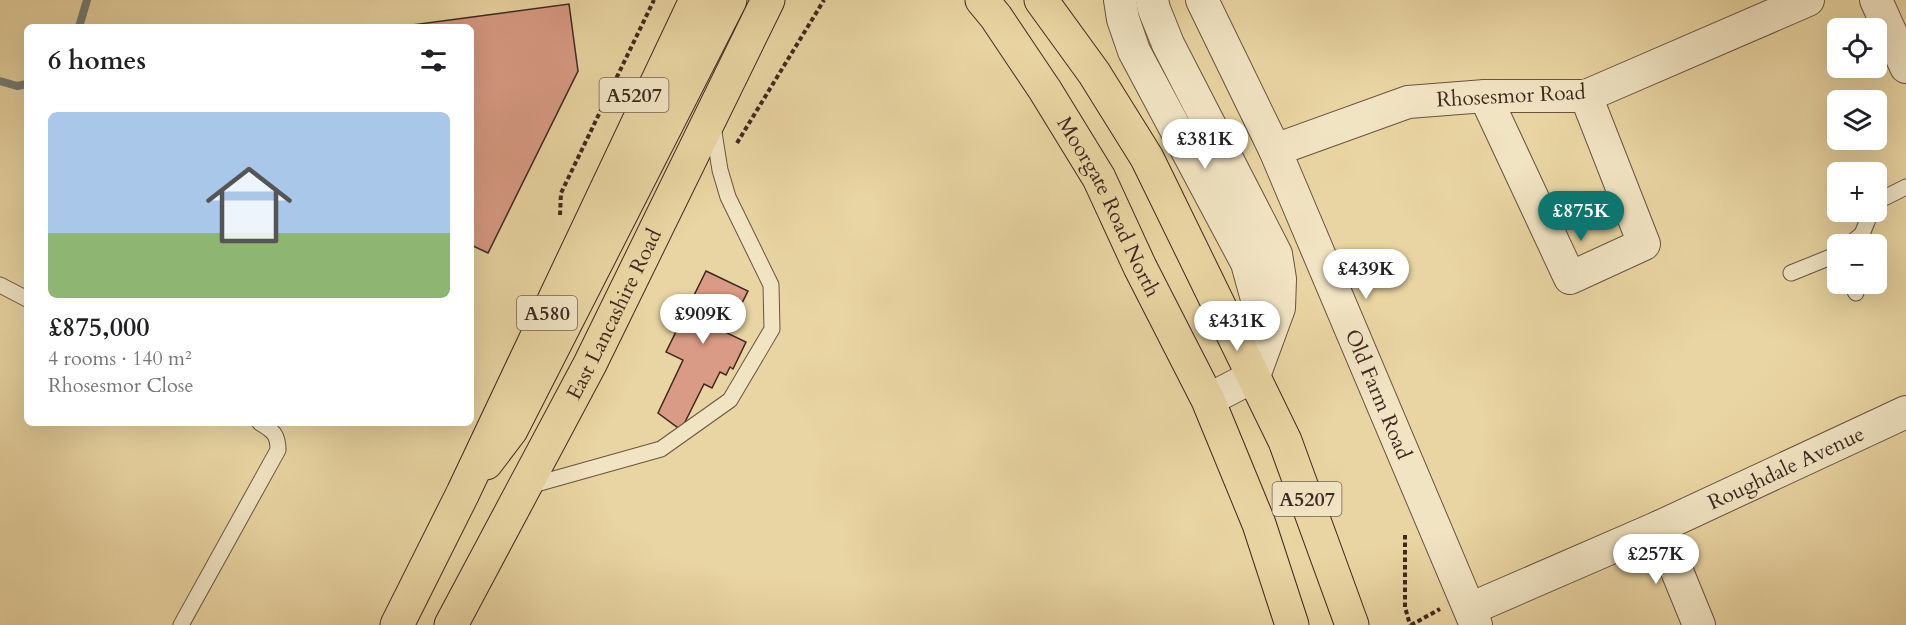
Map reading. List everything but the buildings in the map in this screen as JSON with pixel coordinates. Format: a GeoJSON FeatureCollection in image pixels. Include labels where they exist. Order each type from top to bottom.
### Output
{"type":"FeatureCollection","features":[{"type":"Feature","properties":{"kind":"main road","name":"A5207"},"geometry":{"type":"LineString","coordinates":[[603,194],[618,129],[677,0]]}},
{"type":"Feature","properties":{"kind":"main road","name":"A580"},"geometry":{"type":"LineString","coordinates":[[397,625],[463,493],[696,0]]}},
{"type":"Feature","properties":{"kind":"main road"},"geometry":{"type":"LineString","coordinates":[[463,493],[511,430],[730,0]]}},
{"type":"Feature","properties":{"kind":"main road","name":"East Lancashire Road"},"geometry":{"type":"LineString","coordinates":[[451,625],[590,364],[768,0]]}},
{"type":"Feature","properties":{"kind":"main road","name":"Moorgate Road North"},"geometry":{"type":"LineString","coordinates":[[982,0],[1045,90],[1099,178],[1140,267],[1208,400],[1259,524],[1292,625]]}},
{"type":"Feature","properties":{"kind":"main road","name":"A5207"},"geometry":{"type":"LineString","coordinates":[[1041,0],[1094,73],[1147,158],[1260,362],[1352,625]]}},
{"type":"Feature","properties":{"kind":"street"},"geometry":{"type":"LineString","coordinates":[[1120,0],[1123,19],[1134,51],[1247,263],[1258,303],[1260,362]]}},
{"type":"Feature","properties":{"kind":"street"},"geometry":{"type":"LineString","coordinates":[[1152,0],[1168,44],[1276,254],[1280,279],[1280,308],[1260,362],[1208,400]]}},
{"type":"Feature","properties":{"kind":"street","name":"Old Farm Road"},"geometry":{"type":"LineString","coordinates":[[1202,0],[1275,150],[1473,617]]}},
{"type":"Feature","properties":{"kind":"street","name":"Rhosesmor Road"},"geometry":{"type":"LineString","coordinates":[[1275,150],[1408,102],[1485,96],[1586,96],[1808,0]]}},
{"type":"Feature","properties":{"kind":"street"},"geometry":{"type":"LineString","coordinates":[[1876,0],[1906,67]]}},
{"type":"Feature","properties":{"kind":"street"},"geometry":{"type":"LineString","coordinates":[[1485,96],[1570,278],[1644,244],[1586,96]]}},
{"type":"Feature","properties":{"kind":"street","name":"Roughdale Avenue"},"geometry":{"type":"LineString","coordinates":[[1473,617],[1906,412]]}},
{"type":"Feature","properties":{"kind":"street"},"geometry":{"type":"LineString","coordinates":[[1659,527],[1699,625]]}},
{"type":"Feature","properties":{"kind":"lane"},"geometry":{"type":"LineString","coordinates":[[524,487],[661,449],[730,400],[772,329],[771,285],[728,197],[720,170],[711,117]]}},
{"type":"Feature","properties":{"kind":"lane"},"geometry":{"type":"LineString","coordinates":[[1887,196],[1906,187]]}},
{"type":"Feature","properties":{"kind":"lane"},"geometry":{"type":"LineString","coordinates":[[1791,273],[1827,260]]}},
{"type":"Feature","properties":{"kind":"lane"},"geometry":{"type":"LineString","coordinates":[[0,285],[24,297]]}},
{"type":"Feature","properties":{"kind":"lane"},"geometry":{"type":"LineString","coordinates":[[181,625],[278,450],[278,440],[272,431],[264,426]]}},
{"type":"Feature","properties":{"kind":"path"},"geometry":{"type":"LineString","coordinates":[[732,151],[824,0]]}},
{"type":"Feature","properties":{"kind":"path"},"geometry":{"type":"LineString","coordinates":[[1410,625],[1405,606],[1405,523],[1425,504]]}},
{"type":"Feature","properties":{"kind":"waterway"},"geometry":{"type":"LineString","coordinates":[[80,24],[87,0]]}},
{"type":"Feature","properties":{"kind":"waterway"},"geometry":{"type":"LineString","coordinates":[[0,81],[17,86],[24,85]]}}]}
